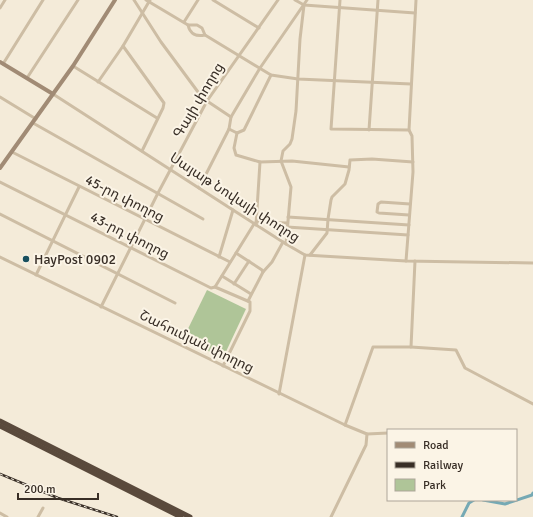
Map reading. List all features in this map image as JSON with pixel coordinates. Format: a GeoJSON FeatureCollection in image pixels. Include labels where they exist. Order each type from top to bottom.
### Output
{"type":"FeatureCollection","features":[{"type":"Feature","properties":{"kind":"highway"},"geometry":{"type":"LineString","coordinates":[[0,421],[26,437]]}},
{"type":"Feature","properties":{"kind":"highway"},"geometry":{"type":"LineString","coordinates":[[0,426],[26,437],[190,517]]}},
{"type":"Feature","properties":{"kind":"highway"},"geometry":{"type":"LineString","coordinates":[[70,459],[181,517]]}},
{"type":"Feature","properties":{"kind":"main road"},"geometry":{"type":"LineString","coordinates":[[0,168],[73,66],[115,0]]}},
{"type":"Feature","properties":{"kind":"main road","name":"Սայաթ Նովայի փողոց"},"geometry":{"type":"LineString","coordinates":[[1,63],[53,94]]}},
{"type":"Feature","properties":{"kind":"street"},"geometry":{"type":"LineString","coordinates":[[0,8],[5,0]]}},
{"type":"Feature","properties":{"kind":"street"},"geometry":{"type":"LineString","coordinates":[[1,63],[43,0]]}},
{"type":"Feature","properties":{"kind":"street"},"geometry":{"type":"LineString","coordinates":[[27,78],[78,0]]}},
{"type":"Feature","properties":{"kind":"street"},"geometry":{"type":"LineString","coordinates":[[134,0],[142,15],[198,92],[207,101],[232,117]]}},
{"type":"Feature","properties":{"kind":"street"},"geometry":{"type":"LineString","coordinates":[[184,22],[198,0]]}},
{"type":"Feature","properties":{"kind":"street"},"geometry":{"type":"LineString","coordinates":[[213,0],[259,28]]}},
{"type":"Feature","properties":{"kind":"street","name":"Գայի փողոց"},"geometry":{"type":"LineString","coordinates":[[101,307],[158,193],[207,101],[278,0]]}},
{"type":"Feature","properties":{"kind":"street"},"geometry":{"type":"LineString","coordinates":[[295,0],[304,5],[415,13]]}},
{"type":"Feature","properties":{"kind":"street"},"geometry":{"type":"LineString","coordinates":[[199,188],[229,129],[232,117],[260,68],[307,0]]}},
{"type":"Feature","properties":{"kind":"street"},"geometry":{"type":"LineString","coordinates":[[340,0],[332,129],[409,130]]}},
{"type":"Feature","properties":{"kind":"street"},"geometry":{"type":"LineString","coordinates":[[369,130],[378,0]]}},
{"type":"Feature","properties":{"kind":"street"},"geometry":{"type":"LineString","coordinates":[[406,261],[410,215],[412,136],[409,130],[416,0]]}},
{"type":"Feature","properties":{"kind":"street"},"geometry":{"type":"LineString","coordinates":[[98,82],[123,46],[149,1],[184,22],[188,25],[191,32],[200,36],[205,35]]}},
{"type":"Feature","properties":{"kind":"street"},"geometry":{"type":"LineString","coordinates":[[223,366],[250,310],[249,302],[251,294],[263,272],[272,262],[284,243],[291,187],[281,161],[283,151],[290,144],[292,139],[304,5]]}},
{"type":"Feature","properties":{"kind":"street"},"geometry":{"type":"LineString","coordinates":[[188,25],[197,25],[202,28],[205,35],[271,75],[298,79],[411,84]]}},
{"type":"Feature","properties":{"kind":"street"},"geometry":{"type":"LineString","coordinates":[[123,46],[164,103],[142,151]]}},
{"type":"Feature","properties":{"kind":"street"},"geometry":{"type":"LineString","coordinates":[[73,66],[157,118]]}},
{"type":"Feature","properties":{"kind":"street"},"geometry":{"type":"LineString","coordinates":[[229,129],[237,133],[244,130],[271,75]]}},
{"type":"Feature","properties":{"kind":"street","name":"Սայաթ Նովայի փողոց"},"geometry":{"type":"LineString","coordinates":[[53,94],[305,255],[406,261],[533,263]]}},
{"type":"Feature","properties":{"kind":"street"},"geometry":{"type":"LineString","coordinates":[[0,97],[34,121],[203,219]]}},
{"type":"Feature","properties":{"kind":"street"},"geometry":{"type":"LineString","coordinates":[[237,133],[234,148],[236,155],[260,162],[292,161],[349,167]]}},
{"type":"Feature","properties":{"kind":"street","name":"45-րդ փողոց"},"geometry":{"type":"LineString","coordinates":[[12,152],[230,262]]}},
{"type":"Feature","properties":{"kind":"street"},"geometry":{"type":"LineString","coordinates":[[310,255],[325,238],[328,229],[332,197],[345,184],[350,160],[360,159],[412,162]]}},
{"type":"Feature","properties":{"kind":"street"},"geometry":{"type":"LineString","coordinates":[[215,287],[256,223],[260,162]]}},
{"type":"Feature","properties":{"kind":"street","name":"43-րդ փողոց"},"geometry":{"type":"LineString","coordinates":[[0,182],[211,288],[215,287],[249,302]]}},
{"type":"Feature","properties":{"kind":"street"},"geometry":{"type":"LineString","coordinates":[[36,275],[79,187]]}},
{"type":"Feature","properties":{"kind":"street"},"geometry":{"type":"LineString","coordinates":[[410,204],[381,202],[378,204],[377,208],[377,212],[379,213],[410,215]]}},
{"type":"Feature","properties":{"kind":"street"},"geometry":{"type":"LineString","coordinates":[[219,257],[233,210]]}},
{"type":"Feature","properties":{"kind":"street"},"geometry":{"type":"LineString","coordinates":[[0,214],[175,304]]}},
{"type":"Feature","properties":{"kind":"street"},"geometry":{"type":"LineString","coordinates":[[288,217],[409,225]]}},
{"type":"Feature","properties":{"kind":"street"},"geometry":{"type":"LineString","coordinates":[[363,222],[363,232]]}},
{"type":"Feature","properties":{"kind":"street"},"geometry":{"type":"LineString","coordinates":[[256,223],[363,232],[408,234]]}},
{"type":"Feature","properties":{"kind":"street"},"geometry":{"type":"LineString","coordinates":[[236,253],[263,272]]}},
{"type":"Feature","properties":{"kind":"street"},"geometry":{"type":"LineString","coordinates":[[279,394],[305,255]]}},
{"type":"Feature","properties":{"kind":"street","name":"Շահումյան փողոց"},"geometry":{"type":"LineString","coordinates":[[0,257],[345,425],[367,434],[387,433]]}},
{"type":"Feature","properties":{"kind":"street"},"geometry":{"type":"LineString","coordinates":[[234,284],[249,261]]}},
{"type":"Feature","properties":{"kind":"street"},"geometry":{"type":"LineString","coordinates":[[411,347],[415,261]]}},
{"type":"Feature","properties":{"kind":"street"},"geometry":{"type":"LineString","coordinates":[[222,276],[251,294]]}},
{"type":"Feature","properties":{"kind":"street"},"geometry":{"type":"LineString","coordinates":[[345,425],[373,347],[411,347],[456,350],[465,368],[533,404]]}},
{"type":"Feature","properties":{"kind":"street"},"geometry":{"type":"LineString","coordinates":[[331,517],[366,445],[367,434]]}},
{"type":"Feature","properties":{"kind":"street"},"geometry":{"type":"LineString","coordinates":[[38,517],[43,508]]}},
{"type":"Feature","properties":{"kind":"street"},"geometry":{"type":"LineString","coordinates":[[0,513],[7,517]]}},
{"type":"Feature","properties":{"kind":"green space"},"geometry":{"type":"Polygon","coordinates":[[[207,290],[246,309],[223,358],[183,339],[207,290]]]}},
{"type":"Feature","properties":{"kind":"waterway"},"geometry":{"type":"LineString","coordinates":[[517,500],[532,495],[533,493]]}},
{"type":"Feature","properties":{"kind":"waterway"},"geometry":{"type":"LineString","coordinates":[[462,517],[469,503],[472,501]]}},
{"type":"Feature","properties":{"kind":"waterway"},"geometry":{"type":"LineString","coordinates":[[488,501],[505,504],[514,501]]}},
{"type":"Feature","properties":{"kind":"railway"},"geometry":{"type":"LineString","coordinates":[[0,474],[58,498],[117,517]]}},
{"type":"Feature","properties":{"kind":"place","name":"HayPost 0902"},"geometry":{"type":"Point","coordinates":[26,259]}}]}
